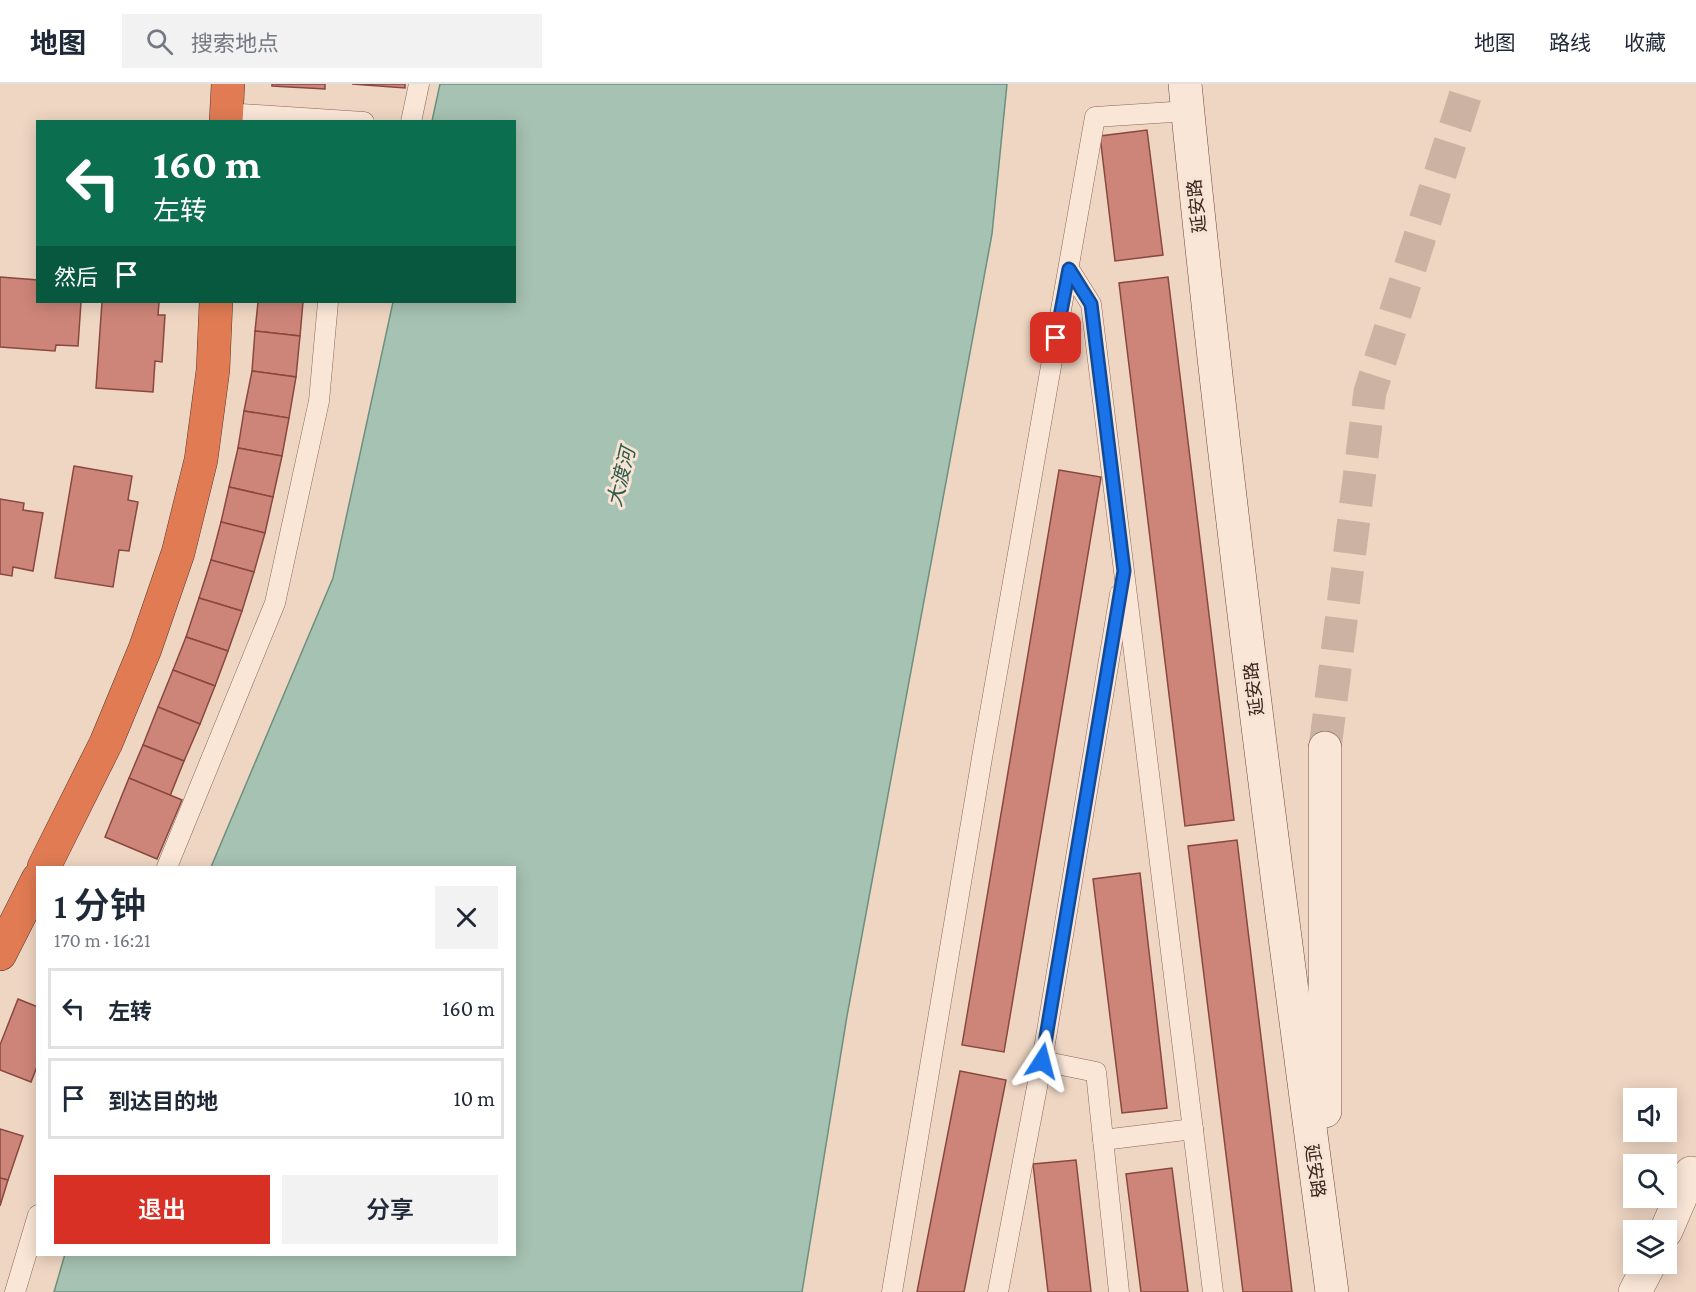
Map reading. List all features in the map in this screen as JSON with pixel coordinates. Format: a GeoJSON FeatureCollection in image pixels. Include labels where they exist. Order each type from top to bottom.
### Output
{"type":"FeatureCollection","features":[{"type":"Feature","properties":{"kind":"highway"},"geometry":{"type":"LineString","coordinates":[[44,866],[106,743],[145,649],[178,553],[201,459],[213,370],[216,303]]}},
{"type":"Feature","properties":{"kind":"highway"},"geometry":{"type":"LineString","coordinates":[[0,954],[36,883]]}},
{"type":"Feature","properties":{"kind":"main road","name":"延安路"},"geometry":{"type":"LineString","coordinates":[[1187,98],[1202,253],[1272,844],[1332,1292]]}},
{"type":"Feature","properties":{"kind":"main road"},"geometry":{"type":"LineString","coordinates":[[1324,1239],[1325,748]]}},
{"type":"Feature","properties":{"kind":"main road"},"geometry":{"type":"LineString","coordinates":[[1671,1220],[1691,1173],[1696,1175]]}},
{"type":"Feature","properties":{"kind":"main road"},"geometry":{"type":"LineString","coordinates":[[1635,1292],[1644,1274]]}},
{"type":"Feature","properties":{"kind":"lane"},"geometry":{"type":"LineString","coordinates":[[411,120],[419,84]]}},
{"type":"Feature","properties":{"kind":"lane"},"geometry":{"type":"LineString","coordinates":[[892,1292],[983,752],[1095,117],[1187,98]]}},
{"type":"Feature","properties":{"kind":"lane"},"geometry":{"type":"LineString","coordinates":[[227,106],[336,120]]}},
{"type":"Feature","properties":{"kind":"lane"},"geometry":{"type":"LineString","coordinates":[[1069,269],[1091,304],[1213,1292]]}},
{"type":"Feature","properties":{"kind":"lane"},"geometry":{"type":"LineString","coordinates":[[167,866],[275,603],[319,401],[328,303]]}},
{"type":"Feature","properties":{"kind":"lane"},"geometry":{"type":"LineString","coordinates":[[998,1292],[1042,1061],[1124,571]]}},
{"type":"Feature","properties":{"kind":"lane"},"geometry":{"type":"LineString","coordinates":[[1042,1061],[1096,1072],[1119,1292]]}},
{"type":"Feature","properties":{"kind":"lane"},"geometry":{"type":"LineString","coordinates":[[1103,1140],[1193,1129]]}},
{"type":"Feature","properties":{"kind":"lane"},"geometry":{"type":"LineString","coordinates":[[15,1292],[36,1222]]}},
{"type":"Feature","properties":{"kind":"water","name":"大渡河"},"geometry":{"type":"Polygon","coordinates":[[[440,84],[1007,84],[992,234],[847,1016],[802,1292],[54,1292],[64,1256],[516,1256],[516,866],[211,866],[333,578],[393,303],[516,303],[516,120],[432,120],[440,84]]]}},
{"type":"Feature","properties":{"kind":"building"},"geometry":{"type":"Polygon","coordinates":[[[272,84],[325,84],[325,89],[272,86],[272,84]]]}},
{"type":"Feature","properties":{"kind":"building"},"geometry":{"type":"Polygon","coordinates":[[[352,84],[405,84],[405,88],[352,84]]]}},
{"type":"Feature","properties":{"kind":"building"},"geometry":{"type":"Polygon","coordinates":[[[1147,130],[1163,255],[1115,261],[1100,136],[1147,130]]]}},
{"type":"Feature","properties":{"kind":"building"},"geometry":{"type":"Polygon","coordinates":[[[0,277],[36,280],[36,303],[81,303],[78,346],[56,345],[55,351],[0,347],[0,277]]]}},
{"type":"Feature","properties":{"kind":"building"},"geometry":{"type":"Polygon","coordinates":[[[1168,277],[1234,820],[1185,826],[1119,283],[1168,277]]]}},
{"type":"Feature","properties":{"kind":"building"},"geometry":{"type":"Polygon","coordinates":[[[102,303],[159,303],[158,315],[165,315],[162,362],[155,361],[153,392],[96,388],[102,303]]]}},
{"type":"Feature","properties":{"kind":"building"},"geometry":{"type":"Polygon","coordinates":[[[258,303],[303,303],[300,336],[255,331],[258,303]]]}},
{"type":"Feature","properties":{"kind":"building"},"geometry":{"type":"Polygon","coordinates":[[[255,331],[300,336],[296,377],[252,371],[255,331]]]}},
{"type":"Feature","properties":{"kind":"building"},"geometry":{"type":"Polygon","coordinates":[[[252,371],[296,377],[289,418],[244,411],[252,371]]]}},
{"type":"Feature","properties":{"kind":"building"},"geometry":{"type":"Polygon","coordinates":[[[244,411],[289,418],[282,456],[238,448],[244,411]]]}},
{"type":"Feature","properties":{"kind":"building"},"geometry":{"type":"Polygon","coordinates":[[[238,448],[282,456],[273,497],[229,487],[238,448]]]}},
{"type":"Feature","properties":{"kind":"building"},"geometry":{"type":"Polygon","coordinates":[[[74,466],[132,476],[128,500],[138,502],[129,551],[119,550],[113,587],[55,578],[74,466]]]}},
{"type":"Feature","properties":{"kind":"building"},"geometry":{"type":"Polygon","coordinates":[[[1059,470],[1101,477],[1004,1052],[962,1045],[1059,470]]]}},
{"type":"Feature","properties":{"kind":"building"},"geometry":{"type":"Polygon","coordinates":[[[229,487],[273,497],[265,533],[221,522],[229,487]]]}},
{"type":"Feature","properties":{"kind":"building"},"geometry":{"type":"Polygon","coordinates":[[[0,499],[24,503],[23,510],[43,513],[33,571],[13,567],[12,576],[0,574],[0,499]]]}},
{"type":"Feature","properties":{"kind":"building"},"geometry":{"type":"Polygon","coordinates":[[[221,522],[265,533],[254,572],[211,560],[221,522]]]}},
{"type":"Feature","properties":{"kind":"building"},"geometry":{"type":"Polygon","coordinates":[[[211,560],[254,572],[242,611],[199,598],[211,560]]]}},
{"type":"Feature","properties":{"kind":"building"},"geometry":{"type":"Polygon","coordinates":[[[199,598],[242,611],[228,651],[186,637],[199,598]]]}},
{"type":"Feature","properties":{"kind":"building"},"geometry":{"type":"Polygon","coordinates":[[[186,637],[228,651],[215,686],[173,670],[186,637]]]}},
{"type":"Feature","properties":{"kind":"building"},"geometry":{"type":"Polygon","coordinates":[[[173,670],[215,686],[200,724],[158,707],[173,670]]]}},
{"type":"Feature","properties":{"kind":"building"},"geometry":{"type":"Polygon","coordinates":[[[158,707],[200,724],[184,761],[143,745],[158,707]]]}},
{"type":"Feature","properties":{"kind":"building"},"geometry":{"type":"Polygon","coordinates":[[[143,745],[184,761],[170,796],[129,778],[143,745]]]}},
{"type":"Feature","properties":{"kind":"building"},"geometry":{"type":"Polygon","coordinates":[[[129,778],[182,800],[157,859],[105,837],[129,778]]]}},
{"type":"Feature","properties":{"kind":"building"},"geometry":{"type":"Polygon","coordinates":[[[1237,840],[1292,1292],[1243,1292],[1188,846],[1237,840]]]}},
{"type":"Feature","properties":{"kind":"building"},"geometry":{"type":"Polygon","coordinates":[[[1140,873],[1167,1108],[1122,1113],[1093,879],[1140,873]]]}},
{"type":"Feature","properties":{"kind":"building"},"geometry":{"type":"Polygon","coordinates":[[[18,999],[36,1006],[36,1069],[31,1082],[0,1070],[0,1045],[18,999]]]}},
{"type":"Feature","properties":{"kind":"building"},"geometry":{"type":"Polygon","coordinates":[[[960,1071],[1006,1080],[964,1292],[917,1292],[960,1071]]]}},
{"type":"Feature","properties":{"kind":"building"},"geometry":{"type":"Polygon","coordinates":[[[0,1129],[23,1136],[8,1180],[0,1178],[0,1129]]]}},
{"type":"Feature","properties":{"kind":"building"},"geometry":{"type":"Polygon","coordinates":[[[1076,1160],[1091,1292],[1048,1292],[1033,1164],[1076,1160]]]}},
{"type":"Feature","properties":{"kind":"building"},"geometry":{"type":"Polygon","coordinates":[[[1172,1168],[1188,1292],[1141,1292],[1126,1174],[1172,1168]]]}},
{"type":"Feature","properties":{"kind":"building"},"geometry":{"type":"Polygon","coordinates":[[[0,1178],[8,1180],[0,1206],[0,1178]]]}},
{"type":"Feature","properties":{"kind":"tunnel"},"geometry":{"type":"LineString","coordinates":[[1325,748],[1370,392],[1469,84]]}},
{"type":"Feature","properties":{"kind":"route"},"geometry":{"type":"LineString","coordinates":[[1042,1061],[1124,571],[1091,304],[1069,269],[1056,338]]}}]}
